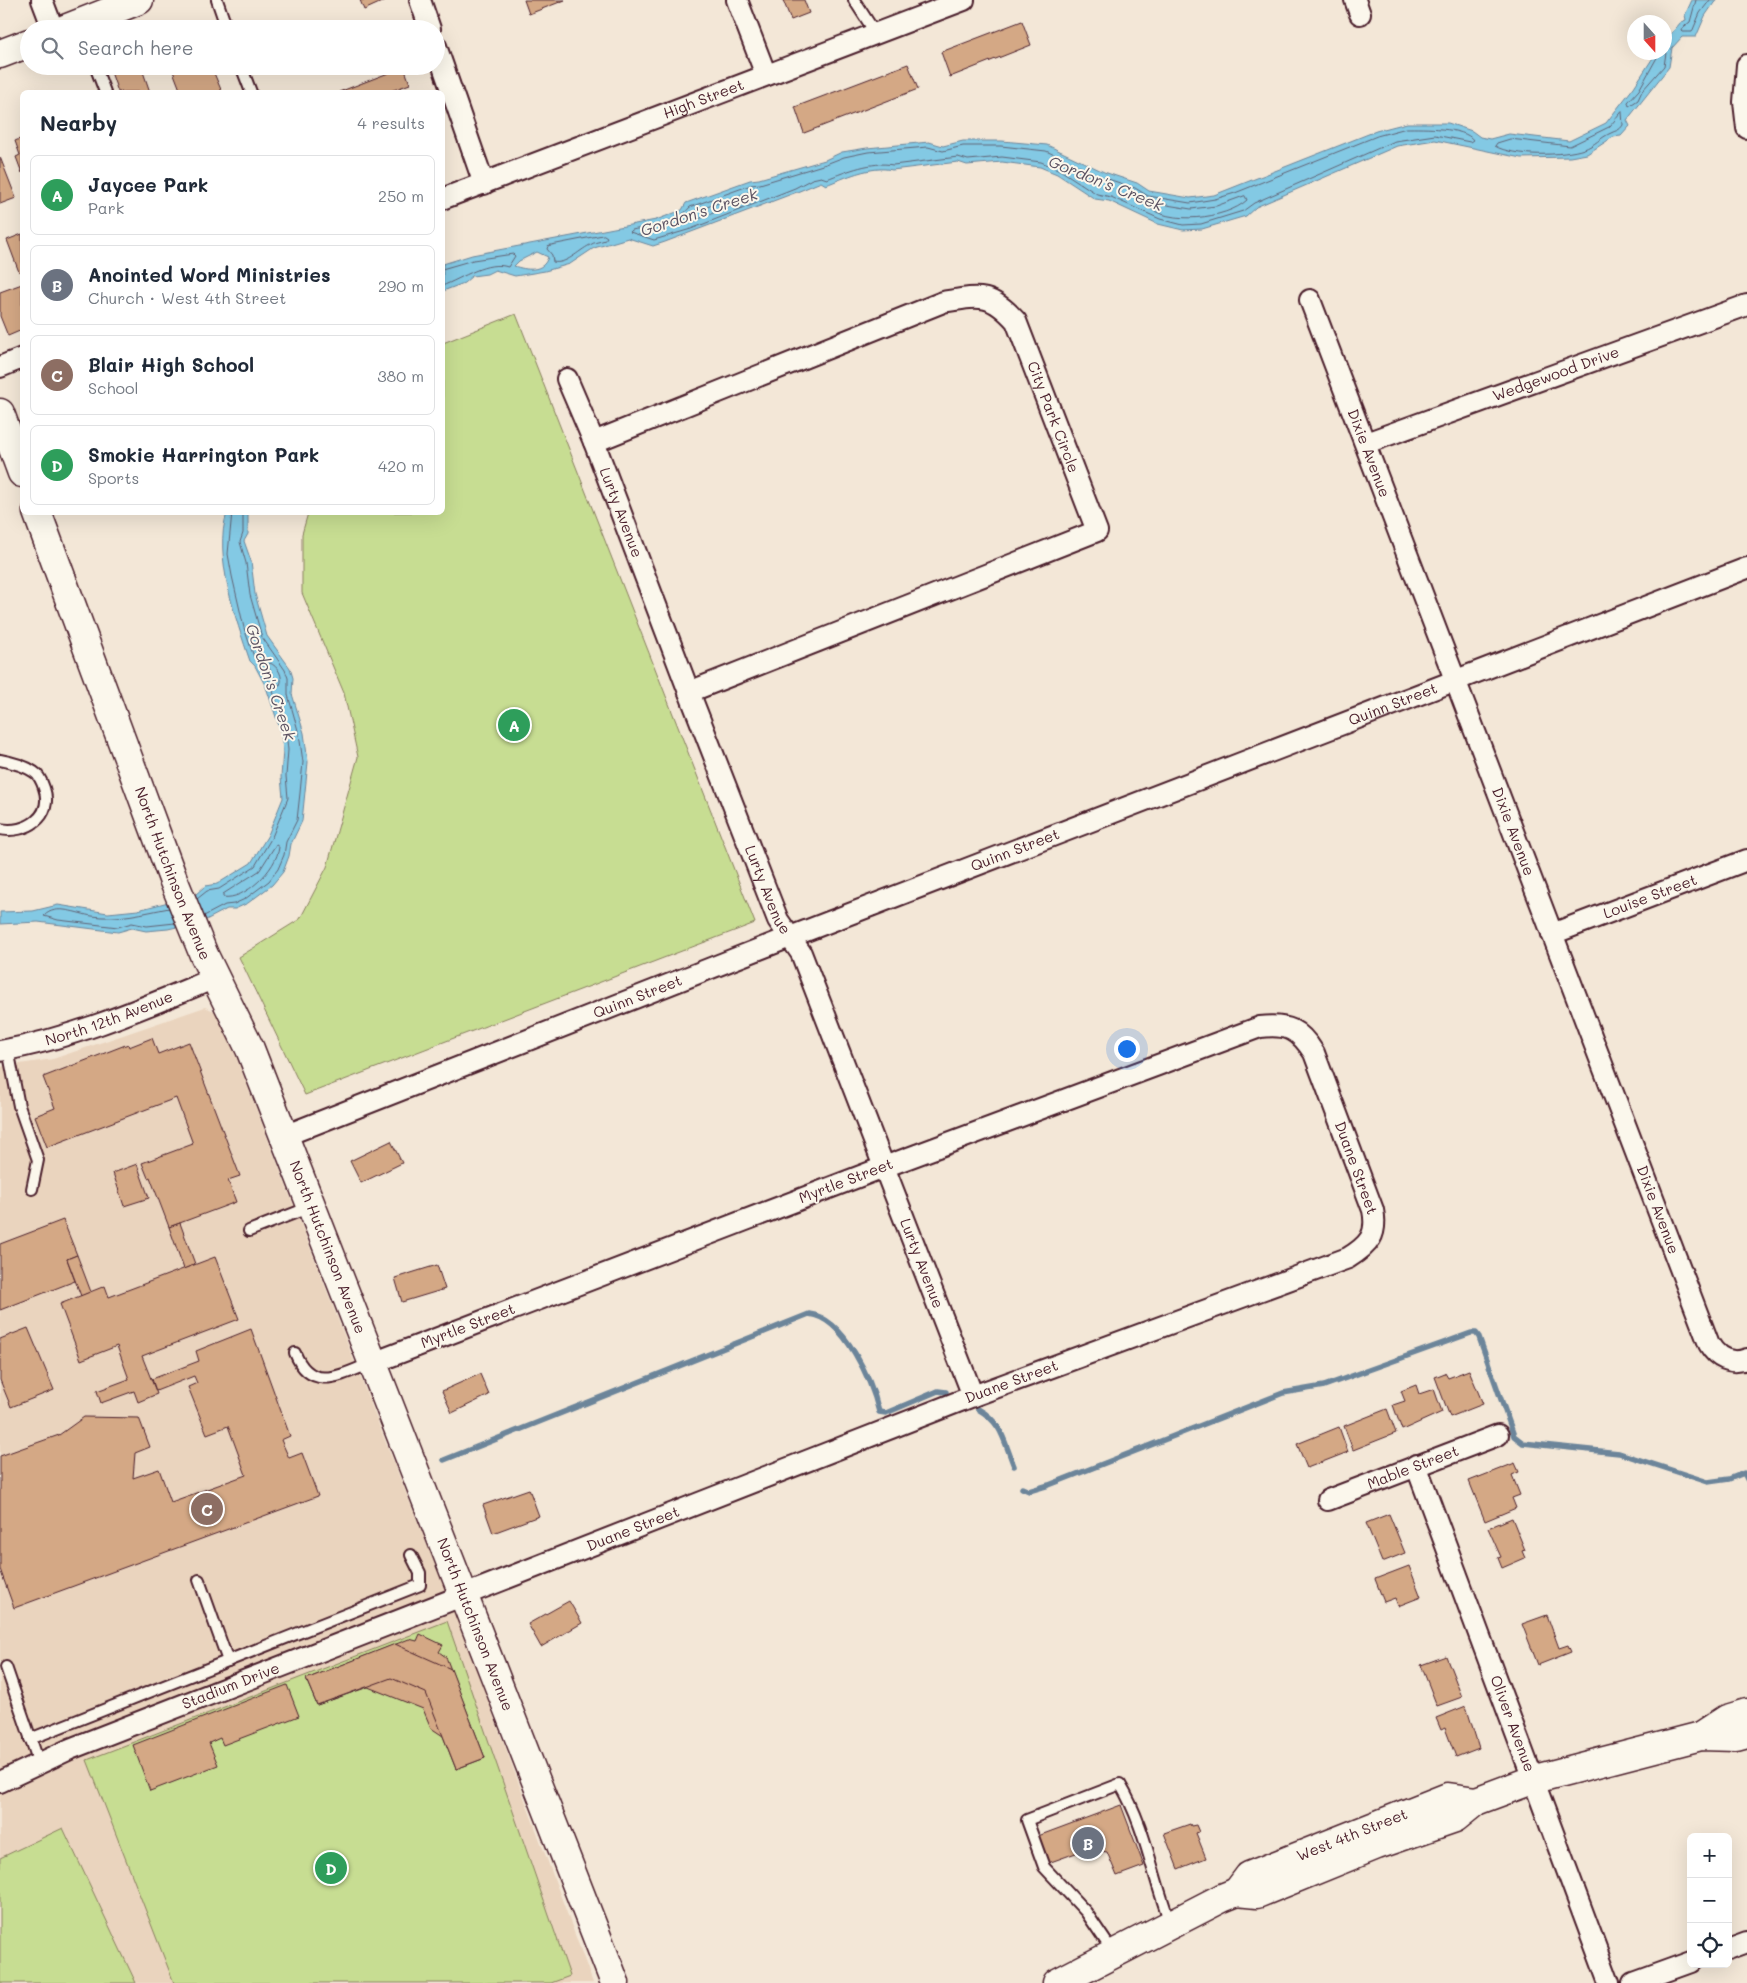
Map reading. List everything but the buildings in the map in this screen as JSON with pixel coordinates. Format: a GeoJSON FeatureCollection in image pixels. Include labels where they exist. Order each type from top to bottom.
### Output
{"type":"FeatureCollection","features":[{"type":"Feature","properties":{"kind":"main road"},"geometry":{"type":"LineString","coordinates":[[91,20],[128,2]]}},
{"type":"Feature","properties":{"kind":"main road"},"geometry":{"type":"LineString","coordinates":[[0,54],[20,46]]}},
{"type":"Feature","properties":{"kind":"main road"},"geometry":{"type":"LineString","coordinates":[[0,413],[20,468]]}},
{"type":"Feature","properties":{"kind":"main road","name":"North Hutchinson Avenue"},"geometry":{"type":"LineString","coordinates":[[38,515],[173,879],[209,967],[250,1049],[464,1596],[611,1980]]}},
{"type":"Feature","properties":{"kind":"main road","name":"West 4th Street"},"geometry":{"type":"LineString","coordinates":[[1701,1736],[1728,1719],[1747,1713]]}},
{"type":"Feature","properties":{"kind":"main road","name":"West 4th Street"},"geometry":{"type":"LineString","coordinates":[[1056,1983],[1237,1892],[1257,1894],[1377,1845],[1455,1818],[1476,1801],[1535,1779],[1701,1736],[1736,1737],[1747,1734]]}},
{"type":"Feature","properties":{"kind":"street"},"geometry":{"type":"LineString","coordinates":[[42,0],[50,20]]}},
{"type":"Feature","properties":{"kind":"street"},"geometry":{"type":"LineString","coordinates":[[420,0],[427,20]]}},
{"type":"Feature","properties":{"kind":"street"},"geometry":{"type":"LineString","coordinates":[[737,0],[766,74]]}},
{"type":"Feature","properties":{"kind":"street","name":"High Street"},"geometry":{"type":"LineString","coordinates":[[445,198],[964,0]]}},
{"type":"Feature","properties":{"kind":"street"},"geometry":{"type":"LineString","coordinates":[[1747,65],[1744,102],[1747,128]]}},
{"type":"Feature","properties":{"kind":"street"},"geometry":{"type":"LineString","coordinates":[[445,72],[484,184]]}},
{"type":"Feature","properties":{"kind":"street","name":"City Park Circle"},"geometry":{"type":"LineString","coordinates":[[594,442],[943,302],[978,296],[1000,304],[1016,321],[1097,531],[689,692]]}},
{"type":"Feature","properties":{"kind":"street","name":"Dixie Avenue"},"geometry":{"type":"LineString","coordinates":[[1310,300],[1709,1344],[1721,1358],[1731,1361],[1747,1359]]}},
{"type":"Feature","properties":{"kind":"street","name":"Wedgewood Drive"},"geometry":{"type":"LineString","coordinates":[[1366,443],[1747,305]]}},
{"type":"Feature","properties":{"kind":"street"},"geometry":{"type":"LineString","coordinates":[[0,366],[20,359]]}},
{"type":"Feature","properties":{"kind":"street","name":"Lurty Avenue"},"geometry":{"type":"LineString","coordinates":[[567,379],[594,442],[778,920],[801,953],[973,1396]]}},
{"type":"Feature","properties":{"kind":"street","name":"Quinn Street"},"geometry":{"type":"LineString","coordinates":[[284,1136],[790,936],[1747,568]]}},
{"type":"Feature","properties":{"kind":"street","name":"Louise Street"},"geometry":{"type":"LineString","coordinates":[[1552,934],[1747,860]]}},
{"type":"Feature","properties":{"kind":"street","name":"North 12th Avenue"},"geometry":{"type":"LineString","coordinates":[[4,1050],[37,1044],[87,1029],[209,967]]}},
{"type":"Feature","properties":{"kind":"street","name":"Myrtle Street"},"geometry":{"type":"LineString","coordinates":[[373,1363],[884,1166],[1260,1027],[1278,1025],[1294,1030],[1306,1040],[1314,1053]]}},
{"type":"Feature","properties":{"kind":"street","name":"Duane Street"},"geometry":{"type":"LineString","coordinates":[[464,1596],[973,1396],[1348,1258],[1362,1250],[1370,1239],[1376,1225],[1373,1210],[1314,1053]]}},
{"type":"Feature","properties":{"kind":"street","name":"Mable Street"},"geometry":{"type":"LineString","coordinates":[[1328,1500],[1498,1435]]}},
{"type":"Feature","properties":{"kind":"street","name":"Oliver Avenue"},"geometry":{"type":"LineString","coordinates":[[1416,1465],[1535,1779],[1542,1807],[1609,1983]]}},
{"type":"Feature","properties":{"kind":"street","name":"Stadium Drive"},"geometry":{"type":"LineString","coordinates":[[0,1782],[39,1763],[464,1596]]}},
{"type":"Feature","properties":{"kind":"street"},"geometry":{"type":"LineString","coordinates":[[1732,1948],[1747,1942]]}},
{"type":"Feature","properties":{"kind":"street"},"geometry":{"type":"LineString","coordinates":[[1633,1983],[1687,1963]]}},
{"type":"Feature","properties":{"kind":"lane"},"geometry":{"type":"LineString","coordinates":[[217,0],[224,20]]}},
{"type":"Feature","properties":{"kind":"lane"},"geometry":{"type":"LineString","coordinates":[[854,0],[876,34]]}},
{"type":"Feature","properties":{"kind":"lane"},"geometry":{"type":"LineString","coordinates":[[98,75],[104,90]]}},
{"type":"Feature","properties":{"kind":"lane"},"geometry":{"type":"LineString","coordinates":[[244,75],[250,90]]}},
{"type":"Feature","properties":{"kind":"lane"},"geometry":{"type":"LineString","coordinates":[[0,760],[34,772],[42,781],[47,802],[44,813],[28,827],[18,830],[0,829]]}},
{"type":"Feature","properties":{"kind":"lane"},"geometry":{"type":"LineString","coordinates":[[4,1050],[19,1106],[38,1160],[32,1189]]}},
{"type":"Feature","properties":{"kind":"lane"},"geometry":{"type":"LineString","coordinates":[[249,1231],[311,1207]]}},
{"type":"Feature","properties":{"kind":"lane"},"geometry":{"type":"LineString","coordinates":[[295,1353],[305,1372],[316,1377],[333,1376],[373,1363]]}},
{"type":"Feature","properties":{"kind":"lane"},"geometry":{"type":"LineString","coordinates":[[30,1739],[420,1585],[420,1573],[411,1555]]}},
{"type":"Feature","properties":{"kind":"lane"},"geometry":{"type":"LineString","coordinates":[[200,1580],[228,1661]]}},
{"type":"Feature","properties":{"kind":"lane"},"geometry":{"type":"LineString","coordinates":[[6,1667],[39,1763]]}},
{"type":"Feature","properties":{"kind":"lane"},"geometry":{"type":"LineString","coordinates":[[1114,1953],[1086,1912],[1053,1879],[1044,1867],[1027,1820],[1120,1784],[1131,1802],[1160,1896],[1171,1924]]}},
{"type":"Feature","properties":{"kind":"shaded area"},"geometry":{"type":"Polygon","coordinates":[[[205,1007],[219,1013],[384,1438],[468,1647],[593,1983],[0,1983],[0,1067],[53,1059],[205,1007]]]}},
{"type":"Feature","properties":{"kind":"green space"},"geometry":{"type":"Polygon","coordinates":[[[516,314],[755,923],[305,1095],[239,957],[300,919],[327,867],[358,757],[344,693],[302,593],[302,534],[307,515],[445,515],[445,342],[516,314]]]}},
{"type":"Feature","properties":{"kind":"green space"},"geometry":{"type":"Polygon","coordinates":[[[447,1621],[570,1976],[551,1983],[174,1983],[87,1760],[447,1621]]]}},
{"type":"Feature","properties":{"kind":"green space"},"geometry":{"type":"Polygon","coordinates":[[[63,1828],[136,1983],[0,1983],[0,1858],[63,1828]]]}},
{"type":"Feature","properties":{"kind":"water"},"geometry":{"type":"Polygon","coordinates":[[[1692,0],[1716,0],[1705,16],[1696,37],[1682,37],[1672,48],[1672,33],[1681,22],[1686,20],[1685,15],[1692,0]]]}},
{"type":"Feature","properties":{"kind":"water","name":"Gordon's Creek"},"geometry":{"type":"Polygon","coordinates":[[[1651,60],[1670,60],[1669,67],[1627,120],[1630,126],[1621,136],[1613,137],[1587,154],[1570,157],[1521,158],[1435,140],[1397,146],[1256,207],[1246,216],[1202,229],[1183,230],[1158,224],[1109,201],[1095,199],[1057,174],[1040,167],[1002,162],[967,165],[958,162],[892,170],[876,169],[858,173],[826,185],[821,182],[653,246],[628,238],[594,248],[570,264],[545,271],[515,276],[495,270],[487,274],[472,276],[464,283],[445,290],[445,263],[472,255],[656,220],[682,210],[686,203],[750,180],[825,160],[842,152],[929,142],[943,146],[963,141],[1002,141],[1047,145],[1104,172],[1137,183],[1149,191],[1190,198],[1214,195],[1376,131],[1407,123],[1448,123],[1472,131],[1480,137],[1490,139],[1509,134],[1569,141],[1606,123],[1634,87],[1651,60]],[[537,252],[519,261],[514,266],[534,269],[542,266],[548,257],[537,252]]]}},
{"type":"Feature","properties":{"kind":"water","name":"Gordon's Creek"},"geometry":{"type":"Polygon","coordinates":[[[227,515],[248,515],[248,534],[244,541],[251,561],[255,594],[267,636],[290,668],[293,678],[292,694],[304,733],[308,762],[302,821],[291,844],[283,872],[272,885],[248,903],[235,909],[227,909],[204,921],[168,929],[146,931],[132,928],[118,932],[38,922],[0,924],[0,912],[33,911],[58,905],[108,913],[138,910],[195,895],[205,886],[217,884],[251,863],[268,835],[283,798],[281,732],[266,687],[255,666],[250,661],[233,607],[224,567],[223,530],[227,515]]]}},
{"type":"Feature","properties":{"kind":"waterway"},"geometry":{"type":"LineString","coordinates":[[444,1460],[809,1314],[822,1318],[845,1339],[863,1369],[879,1412],[886,1413],[938,1391],[946,1392]]}},
{"type":"Feature","properties":{"kind":"waterway"},"geometry":{"type":"LineString","coordinates":[[1022,1488],[1029,1491],[1049,1485],[1283,1393],[1324,1386],[1471,1333],[1476,1333],[1479,1337],[1514,1436],[1523,1443],[1619,1453],[1708,1482],[1729,1479],[1744,1473],[1747,1479]]}},
{"type":"Feature","properties":{"kind":"waterway"},"geometry":{"type":"LineString","coordinates":[[978,1409],[993,1420],[998,1427],[1014,1466]]}},
{"type":"Feature","properties":{"kind":"place","name":"Jaycee Park"},"geometry":{"type":"Point","coordinates":[514,725]}},
{"type":"Feature","properties":{"kind":"place","name":"Blair High School"},"geometry":{"type":"Point","coordinates":[207,1509]}},
{"type":"Feature","properties":{"kind":"place","name":"Anointed Word Ministries"},"geometry":{"type":"Point","coordinates":[1088,1843]}},
{"type":"Feature","properties":{"kind":"place","name":"Smokie Harrington Park"},"geometry":{"type":"Point","coordinates":[331,1868]}}]}
